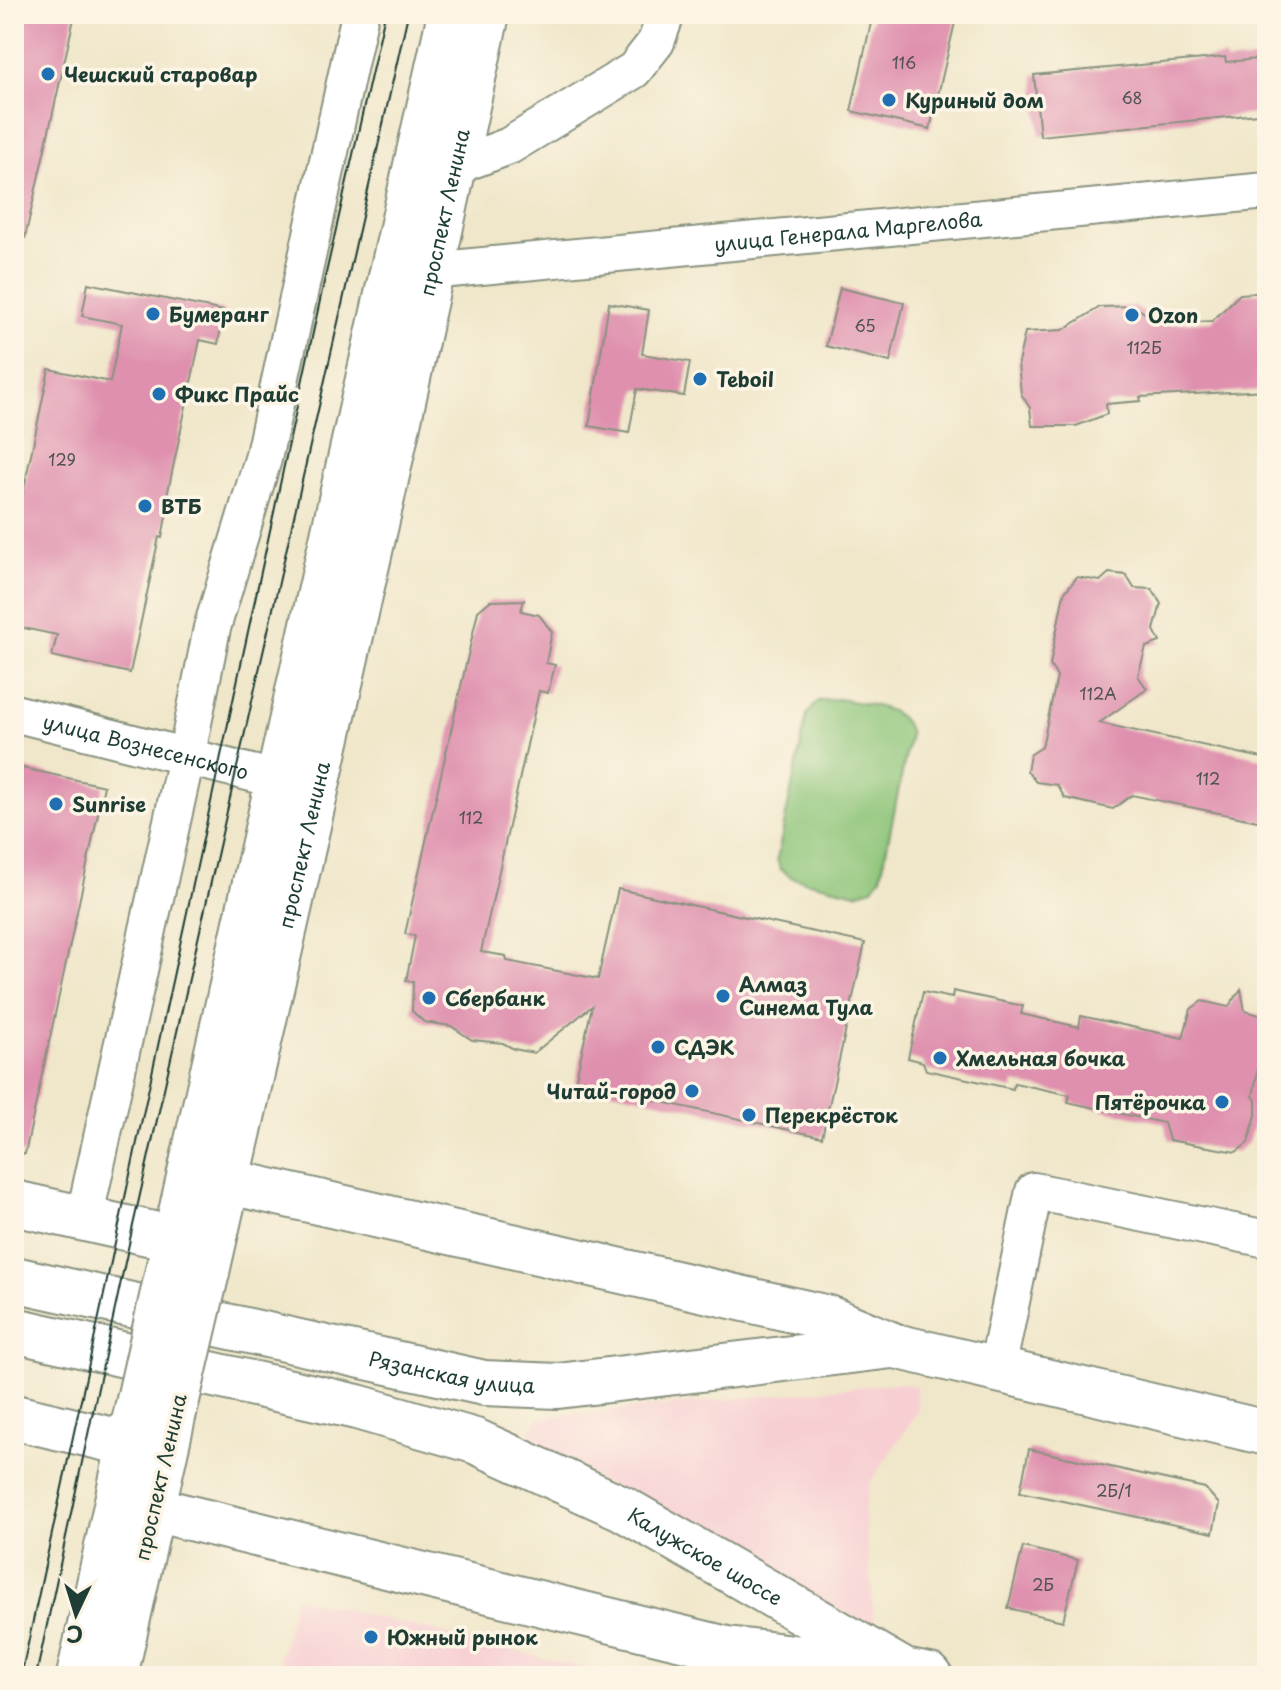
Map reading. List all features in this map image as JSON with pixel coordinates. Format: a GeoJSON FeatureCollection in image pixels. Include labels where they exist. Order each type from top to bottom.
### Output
{"type":"FeatureCollection","features":[{"type":"Feature","properties":{"kind":"main road","name":"проспект Ленина"},"geometry":{"type":"LineString","coordinates":[[183,1259],[226,1181],[382,498],[450,14]]}},
{"type":"Feature","properties":{"kind":"main road","name":"проспект Ленина"},"geometry":{"type":"LineString","coordinates":[[79,1676],[147,1423],[279,780],[412,272],[453,167],[487,14]]}},
{"type":"Feature","properties":{"kind":"main road"},"geometry":{"type":"LineString","coordinates":[[226,1181],[828,1318],[895,1346],[1267,1433]]}},
{"type":"Feature","properties":{"kind":"main road"},"geometry":{"type":"LineString","coordinates":[[14,1203],[84,1219],[183,1259]]}},
{"type":"Feature","properties":{"kind":"main road","name":"Рязанская улица"},"geometry":{"type":"LineString","coordinates":[[14,1279],[484,1383],[558,1386],[895,1346]]}},
{"type":"Feature","properties":{"kind":"main road","name":"Калужское шоссе"},"geometry":{"type":"LineString","coordinates":[[14,1330],[357,1407],[475,1441],[622,1508],[917,1673]]}},
{"type":"Feature","properties":{"kind":"main road"},"geometry":{"type":"LineString","coordinates":[[14,1417],[147,1423]]}},
{"type":"Feature","properties":{"kind":"main road","name":"проспект Ленина"},"geometry":{"type":"LineString","coordinates":[[115,1676],[153,1509],[147,1423]]}},
{"type":"Feature","properties":{"kind":"main road"},"geometry":{"type":"LineString","coordinates":[[153,1509],[727,1649],[917,1673]]}},
{"type":"Feature","properties":{"kind":"street"},"geometry":{"type":"LineString","coordinates":[[84,1219],[212,628],[263,459],[360,14]]}},
{"type":"Feature","properties":{"kind":"street"},"geometry":{"type":"LineString","coordinates":[[453,167],[509,146],[634,70],[656,42],[666,14]]}},
{"type":"Feature","properties":{"kind":"street","name":"улица Генерала Маргелова"},"geometry":{"type":"LineString","coordinates":[[412,272],[1267,191]]}},
{"type":"Feature","properties":{"kind":"street","name":"улица Вознесенского"},"geometry":{"type":"LineString","coordinates":[[14,713],[279,780]]}},
{"type":"Feature","properties":{"kind":"street"},"geometry":{"type":"LineString","coordinates":[[997,1369],[1034,1191],[1267,1239]]}},
{"type":"Feature","properties":{"kind":"shaded area"},"geometry":{"type":"Polygon","coordinates":[[[897,1383],[916,1386],[918,1411],[870,1483],[864,1511],[875,1630],[525,1440],[538,1418],[897,1383]]]}},
{"type":"Feature","properties":{"kind":"shaded area","name":"Южный рынок"},"geometry":{"type":"Polygon","coordinates":[[[295,1597],[617,1676],[276,1676],[295,1597]]]}},
{"type":"Feature","properties":{"kind":"green space"},"geometry":{"type":"Polygon","coordinates":[[[839,699],[891,711],[906,724],[910,734],[881,876],[873,888],[856,893],[793,878],[780,869],[777,859],[807,715],[818,701],[839,699]]]}},
{"type":"Feature","properties":{"kind":"building"},"geometry":{"type":"Polygon","coordinates":[[[14,14],[75,14],[25,238],[14,237],[14,14]]]}},
{"type":"Feature","properties":{"kind":"building"},"geometry":{"type":"Polygon","coordinates":[[[873,14],[957,14],[930,129],[851,111],[873,14]]]}},
{"type":"Feature","properties":{"kind":"building"},"geometry":{"type":"Polygon","coordinates":[[[1225,57],[1226,62],[1267,58],[1267,113],[1040,136],[1034,75],[1225,57]]]}},
{"type":"Feature","properties":{"kind":"building"},"geometry":{"type":"Polygon","coordinates":[[[88,283],[224,311],[218,344],[200,340],[164,510],[167,511],[162,538],[159,537],[130,673],[52,656],[57,635],[14,626],[14,535],[49,369],[110,382],[122,324],[82,316],[88,283]]]}},
{"type":"Feature","properties":{"kind":"building"},"geometry":{"type":"Polygon","coordinates":[[[840,288],[904,303],[890,362],[826,346],[840,288]]]}},
{"type":"Feature","properties":{"kind":"building"},"geometry":{"type":"Polygon","coordinates":[[[1267,292],[1267,390],[1140,397],[1141,401],[1106,404],[1107,414],[1076,426],[1032,426],[1030,408],[1021,394],[1018,363],[1025,332],[1063,330],[1100,307],[1134,306],[1161,324],[1212,321],[1240,294],[1267,292]]]}},
{"type":"Feature","properties":{"kind":"building"},"geometry":{"type":"Polygon","coordinates":[[[609,303],[649,310],[642,354],[690,362],[684,396],[637,389],[629,433],[589,426],[609,303]]]}},
{"type":"Feature","properties":{"kind":"building"},"geometry":{"type":"Polygon","coordinates":[[[1109,573],[1126,575],[1134,588],[1152,589],[1161,604],[1154,630],[1160,642],[1146,647],[1138,676],[1147,689],[1099,723],[1267,759],[1267,823],[1132,795],[1113,809],[1065,798],[1057,785],[1036,782],[1027,771],[1030,755],[1042,747],[1057,677],[1050,665],[1064,593],[1077,577],[1100,581],[1109,573]]]}},
{"type":"Feature","properties":{"kind":"building"},"geometry":{"type":"Polygon","coordinates":[[[524,600],[521,611],[539,615],[552,632],[546,663],[555,665],[548,693],[539,691],[481,952],[506,956],[507,961],[598,979],[618,889],[865,943],[822,1137],[575,1083],[592,1006],[534,1053],[503,1043],[472,1040],[451,1026],[424,1022],[412,1011],[413,982],[406,981],[415,936],[405,934],[478,611],[490,601],[524,600]]]}},
{"type":"Feature","properties":{"kind":"building"},"geometry":{"type":"Polygon","coordinates":[[[14,766],[104,786],[25,1154],[14,1153],[14,766]]]}},
{"type":"Feature","properties":{"kind":"building"},"geometry":{"type":"Polygon","coordinates":[[[1241,989],[1245,1011],[1267,1017],[1267,1020],[1253,1096],[1256,1115],[1248,1143],[1236,1152],[1169,1140],[1164,1123],[1068,1102],[1070,1095],[1014,1083],[1013,1089],[926,1070],[923,1062],[908,1058],[923,992],[952,998],[953,991],[1023,1006],[1021,1014],[1079,1027],[1081,1016],[1183,1038],[1191,1009],[1202,1001],[1228,1007],[1241,989]]]}},
{"type":"Feature","properties":{"kind":"building"},"geometry":{"type":"Polygon","coordinates":[[[1029,1449],[1205,1488],[1219,1504],[1213,1533],[1020,1492],[1029,1449]]]}},
{"type":"Feature","properties":{"kind":"building"},"geometry":{"type":"Polygon","coordinates":[[[1023,1547],[1078,1560],[1063,1621],[1008,1608],[1023,1547]]]}},
{"type":"Feature","properties":{"kind":"tram line"},"geometry":{"type":"LineString","coordinates":[[21,1676],[385,14]]}},
{"type":"Feature","properties":{"kind":"tram line"},"geometry":{"type":"LineString","coordinates":[[36,1676],[132,1230],[408,14]]}},
{"type":"Feature","properties":{"kind":"place","name":"Чешский старовар"},"geometry":{"type":"Point","coordinates":[48,74]}},
{"type":"Feature","properties":{"kind":"place","name":"Куриный дом"},"geometry":{"type":"Point","coordinates":[889,100]}},
{"type":"Feature","properties":{"kind":"place","name":"Бумеранг"},"geometry":{"type":"Point","coordinates":[153,314]}},
{"type":"Feature","properties":{"kind":"place","name":"Ozon"},"geometry":{"type":"Point","coordinates":[1132,315]}},
{"type":"Feature","properties":{"kind":"place","name":"Teboil"},"geometry":{"type":"Point","coordinates":[700,379]}},
{"type":"Feature","properties":{"kind":"place","name":"Фикс Прайс"},"geometry":{"type":"Point","coordinates":[159,394]}},
{"type":"Feature","properties":{"kind":"place","name":"ВТБ"},"geometry":{"type":"Point","coordinates":[145,506]}},
{"type":"Feature","properties":{"kind":"place","name":"Sunrise"},"geometry":{"type":"Point","coordinates":[56,804]}},
{"type":"Feature","properties":{"kind":"place","name":"Алмаз Синема Тула"},"geometry":{"type":"Point","coordinates":[723,996]}},
{"type":"Feature","properties":{"kind":"place","name":"Сбербанк"},"geometry":{"type":"Point","coordinates":[429,998]}},
{"type":"Feature","properties":{"kind":"place","name":"СДЭК"},"geometry":{"type":"Point","coordinates":[658,1047]}},
{"type":"Feature","properties":{"kind":"place","name":"Хмельная бочка"},"geometry":{"type":"Point","coordinates":[940,1058]}},
{"type":"Feature","properties":{"kind":"place","name":"Читай-город"},"geometry":{"type":"Point","coordinates":[692,1091]}},
{"type":"Feature","properties":{"kind":"place","name":"Пятёрочка"},"geometry":{"type":"Point","coordinates":[1222,1102]}},
{"type":"Feature","properties":{"kind":"place","name":"Перекрёсток"},"geometry":{"type":"Point","coordinates":[749,1115]}},
{"type":"Feature","properties":{"kind":"place","name":"Южный рынок"},"geometry":{"type":"Point","coordinates":[371,1637]}}]}
